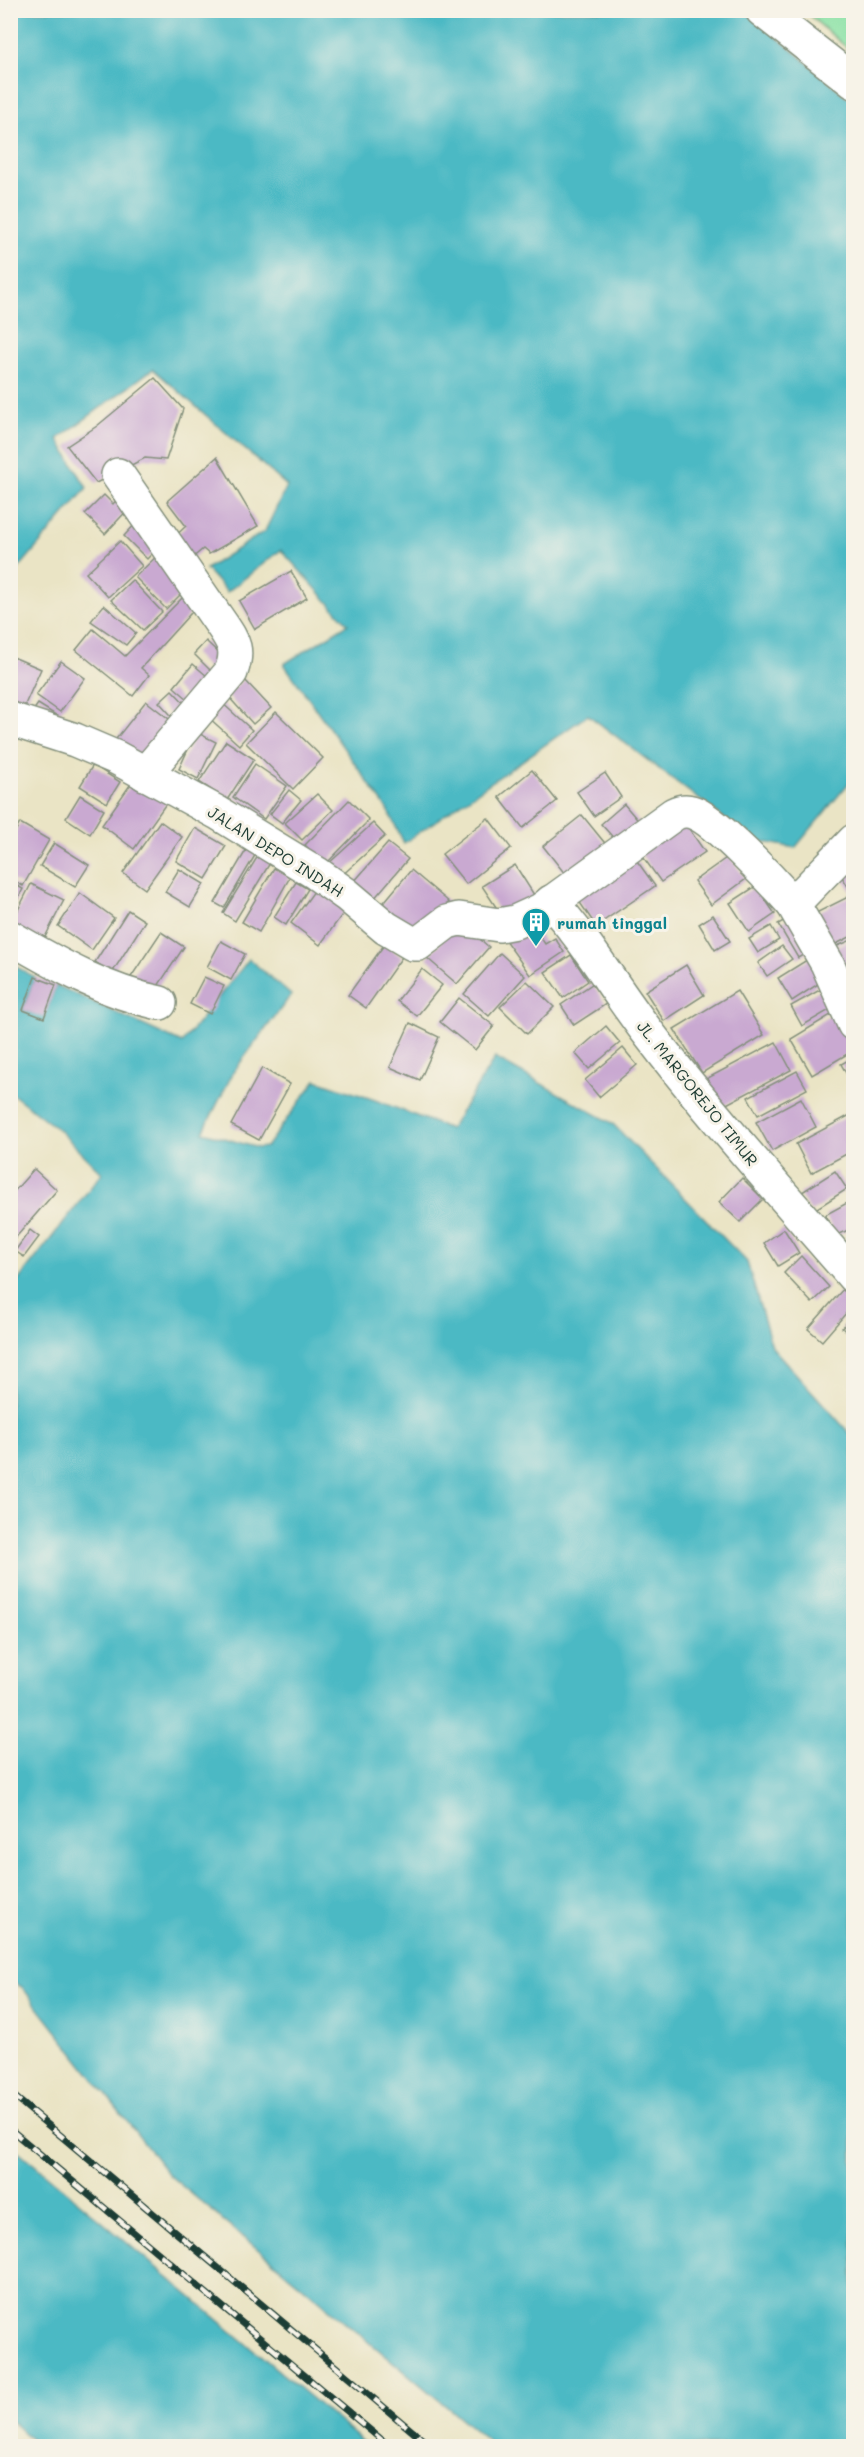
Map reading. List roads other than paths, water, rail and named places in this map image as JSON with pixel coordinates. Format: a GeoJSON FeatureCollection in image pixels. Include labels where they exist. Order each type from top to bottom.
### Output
{"type":"FeatureCollection","features":[{"type":"Feature","properties":{"kind":"street"},"geometry":{"type":"LineString","coordinates":[[762,10],[854,82]]}},
{"type":"Feature","properties":{"kind":"street"},"geometry":{"type":"LineString","coordinates":[[118,475],[222,625],[233,643],[237,657],[231,672],[145,774]]}},
{"type":"Feature","properties":{"kind":"street","name":"JALAN DEPO INDAH"},"geometry":{"type":"LineString","coordinates":[[10,719],[75,740],[117,758],[218,813],[316,873],[347,895],[386,928],[413,944],[418,944],[447,922],[459,919],[499,925],[515,922],[541,910],[674,814],[682,811],[700,816],[737,847],[793,904]]}},
{"type":"Feature","properties":{"kind":"street"},"geometry":{"type":"LineString","coordinates":[[854,841],[793,904],[832,972],[854,1024]]}},
{"type":"Feature","properties":{"kind":"street","name":"JL. MARGOREJO TIMUR"},"geometry":{"type":"LineString","coordinates":[[551,902],[720,1124],[849,1272]]}},
{"type":"Feature","properties":{"kind":"street"},"geometry":{"type":"LineString","coordinates":[[10,937],[61,967],[118,992],[160,1003]]}},
{"type":"Feature","properties":{"kind":"water"},"geometry":{"type":"Polygon","coordinates":[[[10,11],[746,11],[853,102],[853,778],[795,848],[753,840],[588,715],[404,843],[387,809],[284,664],[348,624],[281,550],[227,592],[206,569],[265,531],[287,486],[153,369],[58,439],[87,488],[13,575],[11,573],[10,11]]]}},
{"type":"Feature","properties":{"kind":"water"},"geometry":{"type":"Polygon","coordinates":[[[249,959],[291,995],[234,1071],[203,1132],[258,1148],[266,1147],[316,1080],[450,1129],[495,1058],[612,1123],[747,1262],[772,1347],[853,1437],[853,2446],[494,2446],[169,2175],[22,1987],[11,1981],[10,1291],[102,1173],[59,1130],[11,1093],[11,964],[35,977],[23,1010],[44,1017],[56,985],[182,1043],[249,959]]]}},
{"type":"Feature","properties":{"kind":"water"},"geometry":{"type":"Polygon","coordinates":[[[11,2145],[368,2446],[36,2446],[11,2421],[11,2145]]]}},
{"type":"Feature","properties":{"kind":"railway"},"geometry":{"type":"LineString","coordinates":[[10,2093],[430,2446]]}},
{"type":"Feature","properties":{"kind":"railway"},"geometry":{"type":"LineString","coordinates":[[10,2129],[389,2446]]}},
{"type":"Feature","properties":{"kind":"place","name":"rumah tinggal"},"geometry":{"type":"Point","coordinates":[536,948]}}]}
